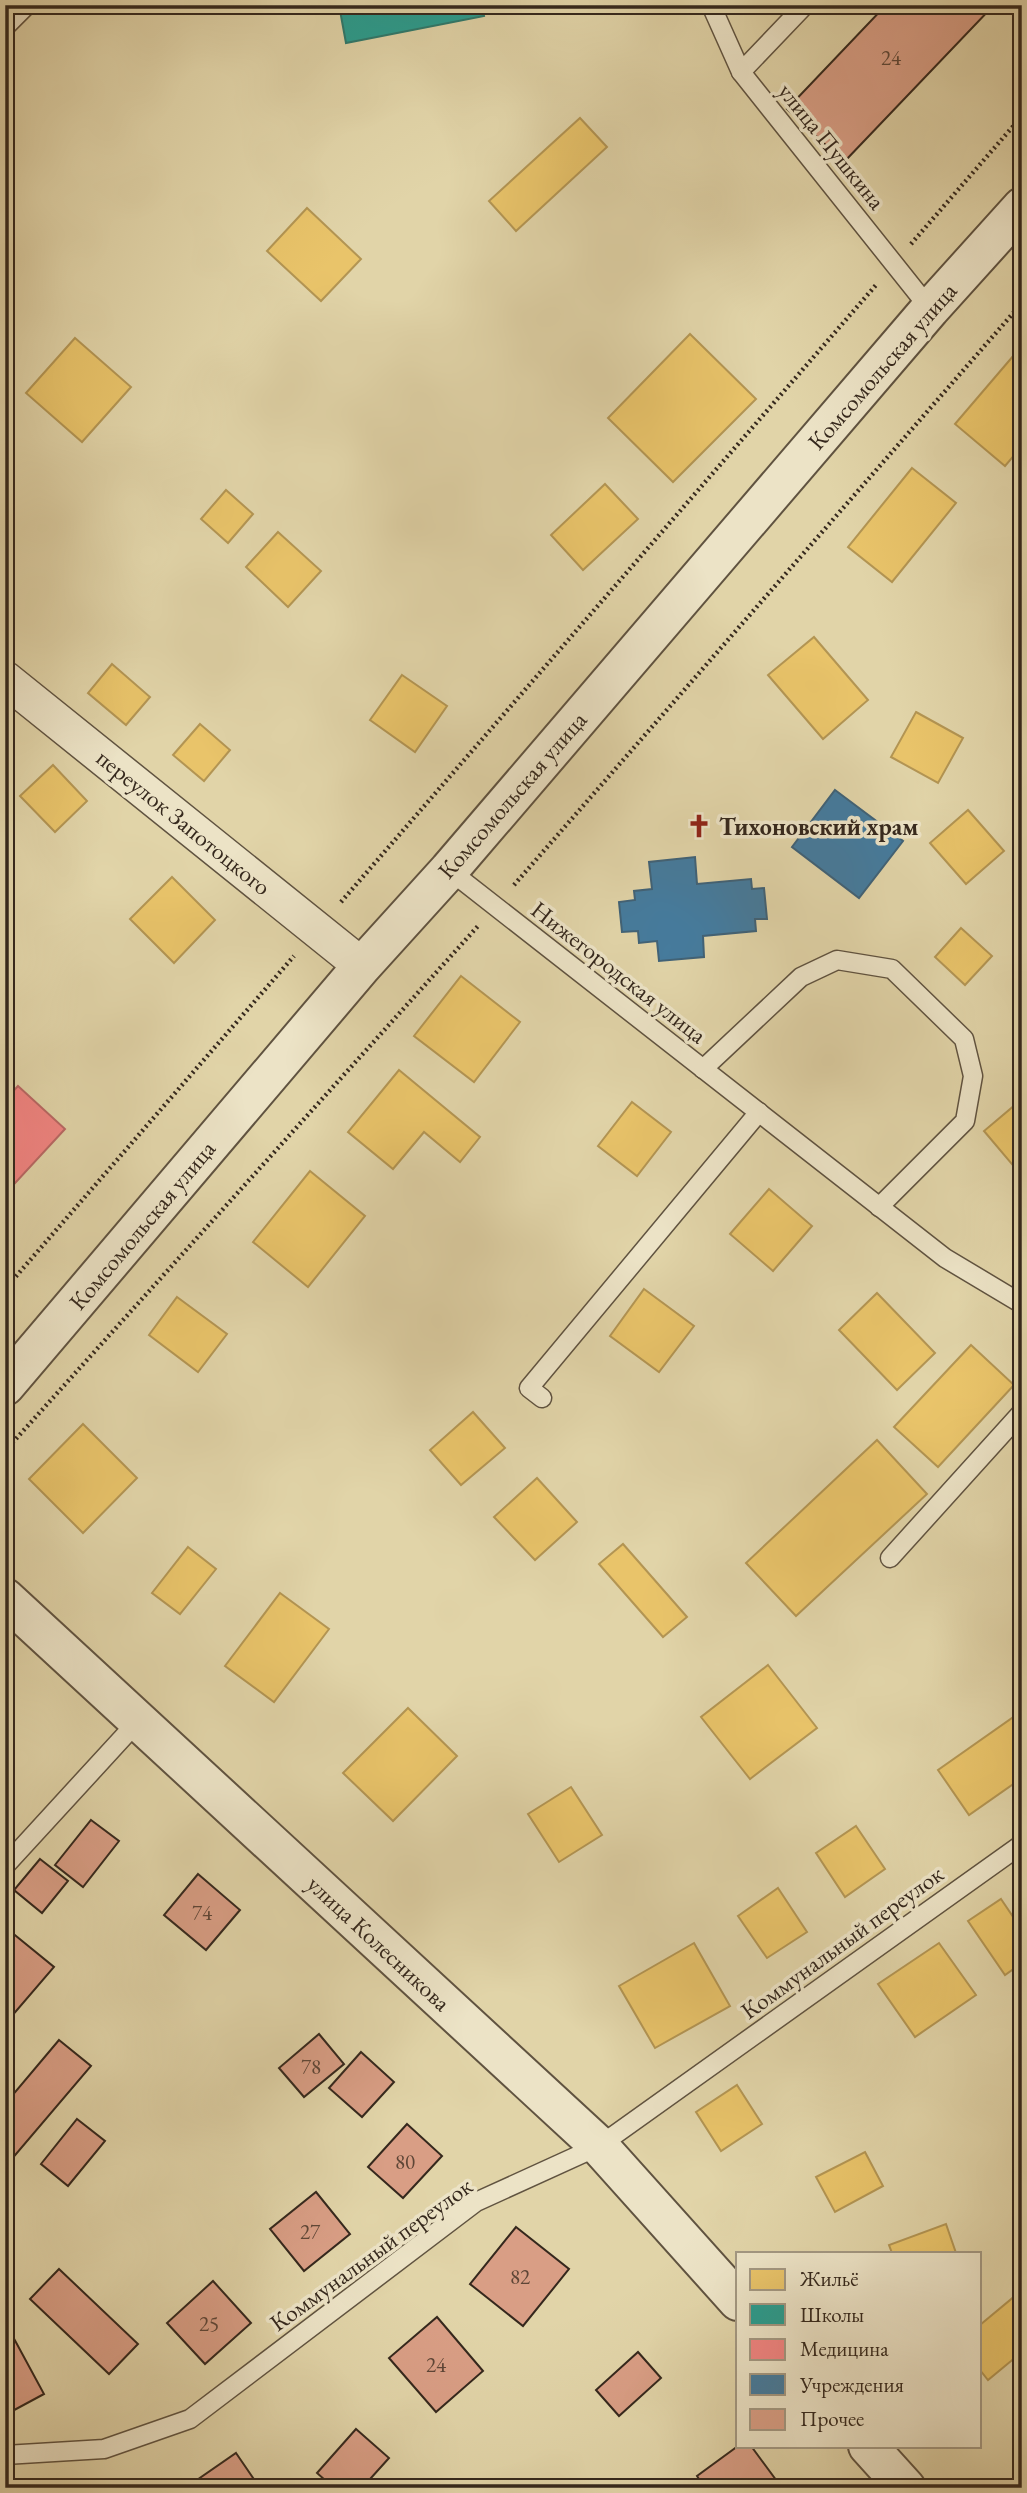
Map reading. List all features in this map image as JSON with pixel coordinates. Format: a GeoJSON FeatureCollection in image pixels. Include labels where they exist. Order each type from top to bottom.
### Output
{"type":"FeatureCollection","features":[{"type":"Feature","properties":{"kind":"street","name":"Комсомольская улица"},"geometry":{"type":"LineString","coordinates":[[5,1386],[362,966],[449,870],[930,309],[1022,206]]}},
{"type":"Feature","properties":{"kind":"street","name":"переулок Запотоцкого"},"geometry":{"type":"LineString","coordinates":[[5,679],[362,966]]}},
{"type":"Feature","properties":{"kind":"street","name":"улица Колесникова"},"geometry":{"type":"LineString","coordinates":[[5,1598],[599,2146],[736,2299]]}},
{"type":"Feature","properties":{"kind":"street"},"geometry":{"type":"LineString","coordinates":[[870,2448],[906,2488]]}},
{"type":"Feature","properties":{"kind":"lane"},"geometry":{"type":"LineString","coordinates":[[5,27],[27,5]]}},
{"type":"Feature","properties":{"kind":"lane","name":"улица Пушкина"},"geometry":{"type":"LineString","coordinates":[[711,5],[741,72],[930,309]]}},
{"type":"Feature","properties":{"kind":"lane"},"geometry":{"type":"LineString","coordinates":[[741,72],[804,5]]}},
{"type":"Feature","properties":{"kind":"lane","name":"Нижегородская улица"},"geometry":{"type":"LineString","coordinates":[[449,870],[945,1258],[1022,1304]]}},
{"type":"Feature","properties":{"kind":"lane"},"geometry":{"type":"LineString","coordinates":[[703,1069],[802,977],[837,960],[892,969],[964,1039],[973,1076],[965,1121],[879,1207]]}},
{"type":"Feature","properties":{"kind":"lane"},"geometry":{"type":"LineString","coordinates":[[541,1398],[529,1388],[759,1112]]}},
{"type":"Feature","properties":{"kind":"lane"},"geometry":{"type":"LineString","coordinates":[[890,1558],[1022,1412]]}},
{"type":"Feature","properties":{"kind":"lane"},"geometry":{"type":"LineString","coordinates":[[5,1866],[138,1721]]}},
{"type":"Feature","properties":{"kind":"lane","name":"Коммунальный переулок"},"geometry":{"type":"LineString","coordinates":[[5,2455],[104,2449],[190,2419],[476,2202],[599,2146],[1022,1844]]}},
{"type":"Feature","properties":{"kind":"path"},"geometry":{"type":"LineString","coordinates":[[5,1289],[1022,116]]}},
{"type":"Feature","properties":{"kind":"path"},"geometry":{"type":"LineString","coordinates":[[5,1451],[495,907],[1022,303]]}},
{"type":"Feature","properties":{"kind":"building: Жильё"},"geometry":{"type":"Polygon","coordinates":[[[580,118],[607,147],[516,231],[489,201],[580,118]]]}},
{"type":"Feature","properties":{"kind":"building: Жильё"},"geometry":{"type":"Polygon","coordinates":[[[307,208],[361,259],[321,301],[267,251],[307,208]]]}},
{"type":"Feature","properties":{"kind":"building: Жильё"},"geometry":{"type":"Polygon","coordinates":[[[690,334],[756,399],[673,482],[608,418],[690,334]]]}},
{"type":"Feature","properties":{"kind":"building: Жильё"},"geometry":{"type":"Polygon","coordinates":[[[75,338],[131,387],[82,442],[26,393],[75,338]]]}},
{"type":"Feature","properties":{"kind":"building: Жильё"},"geometry":{"type":"Polygon","coordinates":[[[1014,355],[1022,362],[1022,446],[1005,466],[955,424],[1014,355]]]}},
{"type":"Feature","properties":{"kind":"building: Жильё"},"geometry":{"type":"Polygon","coordinates":[[[912,468],[956,503],[892,582],[848,547],[912,468]]]}},
{"type":"Feature","properties":{"kind":"building: Жильё"},"geometry":{"type":"Polygon","coordinates":[[[605,484],[638,519],[583,570],[551,535],[605,484]]]}},
{"type":"Feature","properties":{"kind":"building: Жильё"},"geometry":{"type":"Polygon","coordinates":[[[226,490],[253,514],[228,543],[201,519],[226,490]]]}},
{"type":"Feature","properties":{"kind":"building: Жильё"},"geometry":{"type":"Polygon","coordinates":[[[278,532],[321,571],[288,607],[246,567],[278,532]]]}},
{"type":"Feature","properties":{"kind":"building: Жильё"},"geometry":{"type":"Polygon","coordinates":[[[814,637],[868,700],[823,739],[768,675],[814,637]]]}},
{"type":"Feature","properties":{"kind":"building: Жильё"},"geometry":{"type":"Polygon","coordinates":[[[112,664],[150,697],[126,725],[88,693],[112,664]]]}},
{"type":"Feature","properties":{"kind":"building: Жильё"},"geometry":{"type":"Polygon","coordinates":[[[402,675],[447,706],[415,752],[370,720],[402,675]]]}},
{"type":"Feature","properties":{"kind":"building: Жильё"},"geometry":{"type":"Polygon","coordinates":[[[916,712],[963,738],[938,783],[891,757],[916,712]]]}},
{"type":"Feature","properties":{"kind":"building: Жильё"},"geometry":{"type":"Polygon","coordinates":[[[200,724],[230,750],[204,781],[173,755],[200,724]]]}},
{"type":"Feature","properties":{"kind":"building: Жильё"},"geometry":{"type":"Polygon","coordinates":[[[53,765],[87,801],[55,832],[20,796],[53,765]]]}},
{"type":"Feature","properties":{"kind":"building: Жильё"},"geometry":{"type":"Polygon","coordinates":[[[968,810],[1004,851],[966,884],[930,843],[968,810]]]}},
{"type":"Feature","properties":{"kind":"building: Жильё"},"geometry":{"type":"Polygon","coordinates":[[[172,877],[215,920],[174,963],[130,919],[172,877]]]}},
{"type":"Feature","properties":{"kind":"building: Жильё"},"geometry":{"type":"Polygon","coordinates":[[[961,928],[992,956],[965,985],[935,957],[961,928]]]}},
{"type":"Feature","properties":{"kind":"building: Жильё"},"geometry":{"type":"Polygon","coordinates":[[[461,976],[520,1022],[474,1082],[414,1036],[461,976]]]}},
{"type":"Feature","properties":{"kind":"building: Жильё"},"geometry":{"type":"Polygon","coordinates":[[[399,1070],[480,1137],[460,1162],[424,1132],[393,1169],[348,1132],[399,1070]]]}},
{"type":"Feature","properties":{"kind":"building: Жильё"},"geometry":{"type":"Polygon","coordinates":[[[1022,1099],[1022,1176],[984,1131],[1022,1099]]]}},
{"type":"Feature","properties":{"kind":"building: Жильё"},"geometry":{"type":"Polygon","coordinates":[[[632,1102],[671,1132],[637,1176],[598,1146],[632,1102]]]}},
{"type":"Feature","properties":{"kind":"building: Жильё"},"geometry":{"type":"Polygon","coordinates":[[[310,1171],[365,1216],[308,1287],[253,1242],[310,1171]]]}},
{"type":"Feature","properties":{"kind":"building: Жильё"},"geometry":{"type":"Polygon","coordinates":[[[769,1189],[812,1226],[773,1271],[730,1234],[769,1189]]]}},
{"type":"Feature","properties":{"kind":"building: Жильё"},"geometry":{"type":"Polygon","coordinates":[[[644,1289],[694,1326],[659,1372],[610,1336],[644,1289]]]}},
{"type":"Feature","properties":{"kind":"building: Жильё"},"geometry":{"type":"Polygon","coordinates":[[[877,1293],[935,1353],[897,1390],[839,1330],[877,1293]]]}},
{"type":"Feature","properties":{"kind":"building: Жильё"},"geometry":{"type":"Polygon","coordinates":[[[177,1297],[227,1334],[198,1372],[149,1335],[177,1297]]]}},
{"type":"Feature","properties":{"kind":"building: Жильё"},"geometry":{"type":"Polygon","coordinates":[[[971,1345],[1014,1385],[938,1467],[894,1427],[971,1345]]]}},
{"type":"Feature","properties":{"kind":"building: Жильё"},"geometry":{"type":"Polygon","coordinates":[[[473,1412],[505,1448],[461,1485],[430,1450],[473,1412]]]}},
{"type":"Feature","properties":{"kind":"building: Жильё"},"geometry":{"type":"Polygon","coordinates":[[[83,1424],[137,1478],[83,1533],[29,1479],[83,1424]]]}},
{"type":"Feature","properties":{"kind":"building: Жильё"},"geometry":{"type":"Polygon","coordinates":[[[877,1440],[927,1494],[796,1616],[746,1563],[877,1440]]]}},
{"type":"Feature","properties":{"kind":"building: Жильё"},"geometry":{"type":"Polygon","coordinates":[[[537,1478],[577,1522],[535,1560],[494,1517],[537,1478]]]}},
{"type":"Feature","properties":{"kind":"building: Жильё"},"geometry":{"type":"Polygon","coordinates":[[[623,1544],[687,1617],[663,1637],[599,1564],[623,1544]]]}},
{"type":"Feature","properties":{"kind":"building: Жильё"},"geometry":{"type":"Polygon","coordinates":[[[188,1547],[216,1569],[180,1614],[152,1593],[188,1547]]]}},
{"type":"Feature","properties":{"kind":"building: Жильё"},"geometry":{"type":"Polygon","coordinates":[[[280,1593],[329,1629],[274,1702],[225,1666],[280,1593]]]}},
{"type":"Feature","properties":{"kind":"building: Жильё"},"geometry":{"type":"Polygon","coordinates":[[[768,1665],[817,1728],[750,1779],[701,1717],[768,1665]]]}},
{"type":"Feature","properties":{"kind":"building: Жильё"},"geometry":{"type":"Polygon","coordinates":[[[408,1708],[457,1756],[393,1821],[343,1773],[408,1708]]]}},
{"type":"Feature","properties":{"kind":"building: Жильё"},"geometry":{"type":"Polygon","coordinates":[[[1022,1711],[1022,1778],[969,1815],[938,1770],[1022,1711]]]}},
{"type":"Feature","properties":{"kind":"building: Жильё"},"geometry":{"type":"Polygon","coordinates":[[[571,1787],[602,1835],[559,1862],[528,1814],[571,1787]]]}},
{"type":"Feature","properties":{"kind":"building: Жильё"},"geometry":{"type":"Polygon","coordinates":[[[856,1826],[885,1869],[845,1897],[816,1853],[856,1826]]]}},
{"type":"Feature","properties":{"kind":"building: Жильё"},"geometry":{"type":"Polygon","coordinates":[[[778,1888],[807,1932],[767,1958],[738,1916],[778,1888]]]}},
{"type":"Feature","properties":{"kind":"building: Жильё"},"geometry":{"type":"Polygon","coordinates":[[[1001,1899],[1022,1930],[1022,1963],[1005,1975],[968,1921],[1001,1899]]]}},
{"type":"Feature","properties":{"kind":"building: Жильё"},"geometry":{"type":"Polygon","coordinates":[[[694,1943],[730,2006],[655,2048],[619,1986],[694,1943]]]}},
{"type":"Feature","properties":{"kind":"building: Жильё"},"geometry":{"type":"Polygon","coordinates":[[[939,1943],[976,1995],[915,2037],[878,1984],[939,1943]]]}},
{"type":"Feature","properties":{"kind":"building: Жильё"},"geometry":{"type":"Polygon","coordinates":[[[737,2085],[762,2124],[721,2151],[696,2112],[737,2085]]]}},
{"type":"Feature","properties":{"kind":"building: Жильё"},"geometry":{"type":"Polygon","coordinates":[[[865,2152],[883,2186],[835,2212],[816,2177],[865,2152]]]}},
{"type":"Feature","properties":{"kind":"building: Жильё"},"geometry":{"type":"Polygon","coordinates":[[[946,2224],[956,2252],[892,2252],[889,2245],[946,2224]]]}},
{"type":"Feature","properties":{"kind":"building: Жильё"},"geometry":{"type":"Polygon","coordinates":[[[1022,2290],[1022,2352],[988,2380],[982,2372],[982,2323],[1022,2290]]]}},
{"type":"Feature","properties":{"kind":"building: Школы"},"geometry":{"type":"Polygon","coordinates":[[[339,5],[482,5],[484,16],[346,43],[339,5]]]}},
{"type":"Feature","properties":{"kind":"building: Медицина"},"geometry":{"type":"Polygon","coordinates":[[[18,1086],[65,1129],[5,1194],[5,1100],[18,1086]]]}},
{"type":"Feature","properties":{"kind":"building: Учреждения"},"geometry":{"type":"Polygon","coordinates":[[[835,790],[903,841],[859,898],[792,847],[835,790]]]}},
{"type":"Feature","properties":{"kind":"building: Учреждения"},"geometry":{"type":"Polygon","coordinates":[[[695,857],[697,884],[751,879],[752,889],[764,888],[767,919],[755,919],[756,931],[703,936],[704,957],[659,961],[657,941],[639,943],[638,931],[622,932],[619,902],[635,900],[634,891],[652,889],[649,862],[695,857]]]}},
{"type":"Feature","properties":{"kind":"building: Прочее"},"geometry":{"type":"Polygon","coordinates":[[[886,5],[994,5],[844,162],[787,109],[886,5]]]}},
{"type":"Feature","properties":{"kind":"building: Прочее"},"geometry":{"type":"Polygon","coordinates":[[[91,1820],[119,1841],[83,1887],[55,1865],[91,1820]]]}},
{"type":"Feature","properties":{"kind":"building: Прочее"},"geometry":{"type":"Polygon","coordinates":[[[40,1859],[68,1881],[42,1913],[14,1890],[40,1859]]]}},
{"type":"Feature","properties":{"kind":"building: Прочее"},"geometry":{"type":"Polygon","coordinates":[[[198,1874],[240,1910],[206,1950],[164,1915],[198,1874]]]}},
{"type":"Feature","properties":{"kind":"building: Прочее"},"geometry":{"type":"Polygon","coordinates":[[[5,1927],[54,1967],[5,2024],[5,1927]]]}},
{"type":"Feature","properties":{"kind":"building: Прочее"},"geometry":{"type":"Polygon","coordinates":[[[319,2034],[344,2064],[304,2097],[279,2068],[319,2034]]]}},
{"type":"Feature","properties":{"kind":"building: Прочее"},"geometry":{"type":"Polygon","coordinates":[[[59,2040],[91,2066],[5,2167],[5,2104],[59,2040]]]}},
{"type":"Feature","properties":{"kind":"building: Прочее"},"geometry":{"type":"Polygon","coordinates":[[[361,2052],[394,2082],[362,2117],[329,2088],[361,2052]]]}},
{"type":"Feature","properties":{"kind":"building: Прочее"},"geometry":{"type":"Polygon","coordinates":[[[77,2119],[105,2141],[68,2186],[41,2164],[77,2119]]]}},
{"type":"Feature","properties":{"kind":"building: Прочее"},"geometry":{"type":"Polygon","coordinates":[[[407,2124],[442,2156],[403,2198],[368,2167],[407,2124]]]}},
{"type":"Feature","properties":{"kind":"building: Прочее"},"geometry":{"type":"Polygon","coordinates":[[[316,2192],[350,2234],[304,2271],[270,2229],[316,2192]]]}},
{"type":"Feature","properties":{"kind":"building: Прочее"},"geometry":{"type":"Polygon","coordinates":[[[516,2227],[569,2269],[523,2326],[470,2284],[516,2227]]]}},
{"type":"Feature","properties":{"kind":"building: Прочее"},"geometry":{"type":"Polygon","coordinates":[[[59,2269],[138,2344],[109,2374],[30,2299],[59,2269]]]}},
{"type":"Feature","properties":{"kind":"building: Прочее"},"geometry":{"type":"Polygon","coordinates":[[[213,2281],[251,2323],[205,2364],[167,2323],[213,2281]]]}},
{"type":"Feature","properties":{"kind":"building: Прочее"},"geometry":{"type":"Polygon","coordinates":[[[437,2317],[483,2371],[436,2412],[389,2358],[437,2317]]]}},
{"type":"Feature","properties":{"kind":"building: Прочее"},"geometry":{"type":"Polygon","coordinates":[[[5,2322],[44,2394],[5,2415],[5,2322]]]}},
{"type":"Feature","properties":{"kind":"building: Прочее"},"geometry":{"type":"Polygon","coordinates":[[[638,2352],[661,2378],[619,2416],[596,2390],[638,2352]]]}},
{"type":"Feature","properties":{"kind":"building: Прочее"},"geometry":{"type":"Polygon","coordinates":[[[356,2429],[389,2458],[362,2488],[334,2488],[317,2473],[356,2429]]]}},
{"type":"Feature","properties":{"kind":"building: Прочее"},"geometry":{"type":"Polygon","coordinates":[[[736,2447],[752,2448],[782,2488],[705,2488],[697,2476],[736,2447]]]}},
{"type":"Feature","properties":{"kind":"building: Прочее"},"geometry":{"type":"Polygon","coordinates":[[[236,2453],[260,2488],[198,2488],[194,2482],[236,2453]]]}},
{"type":"Feature","properties":{"kind":"place","name":"Тихоновский храм"},"geometry":{"type":"Point","coordinates":[699,826]}}]}
